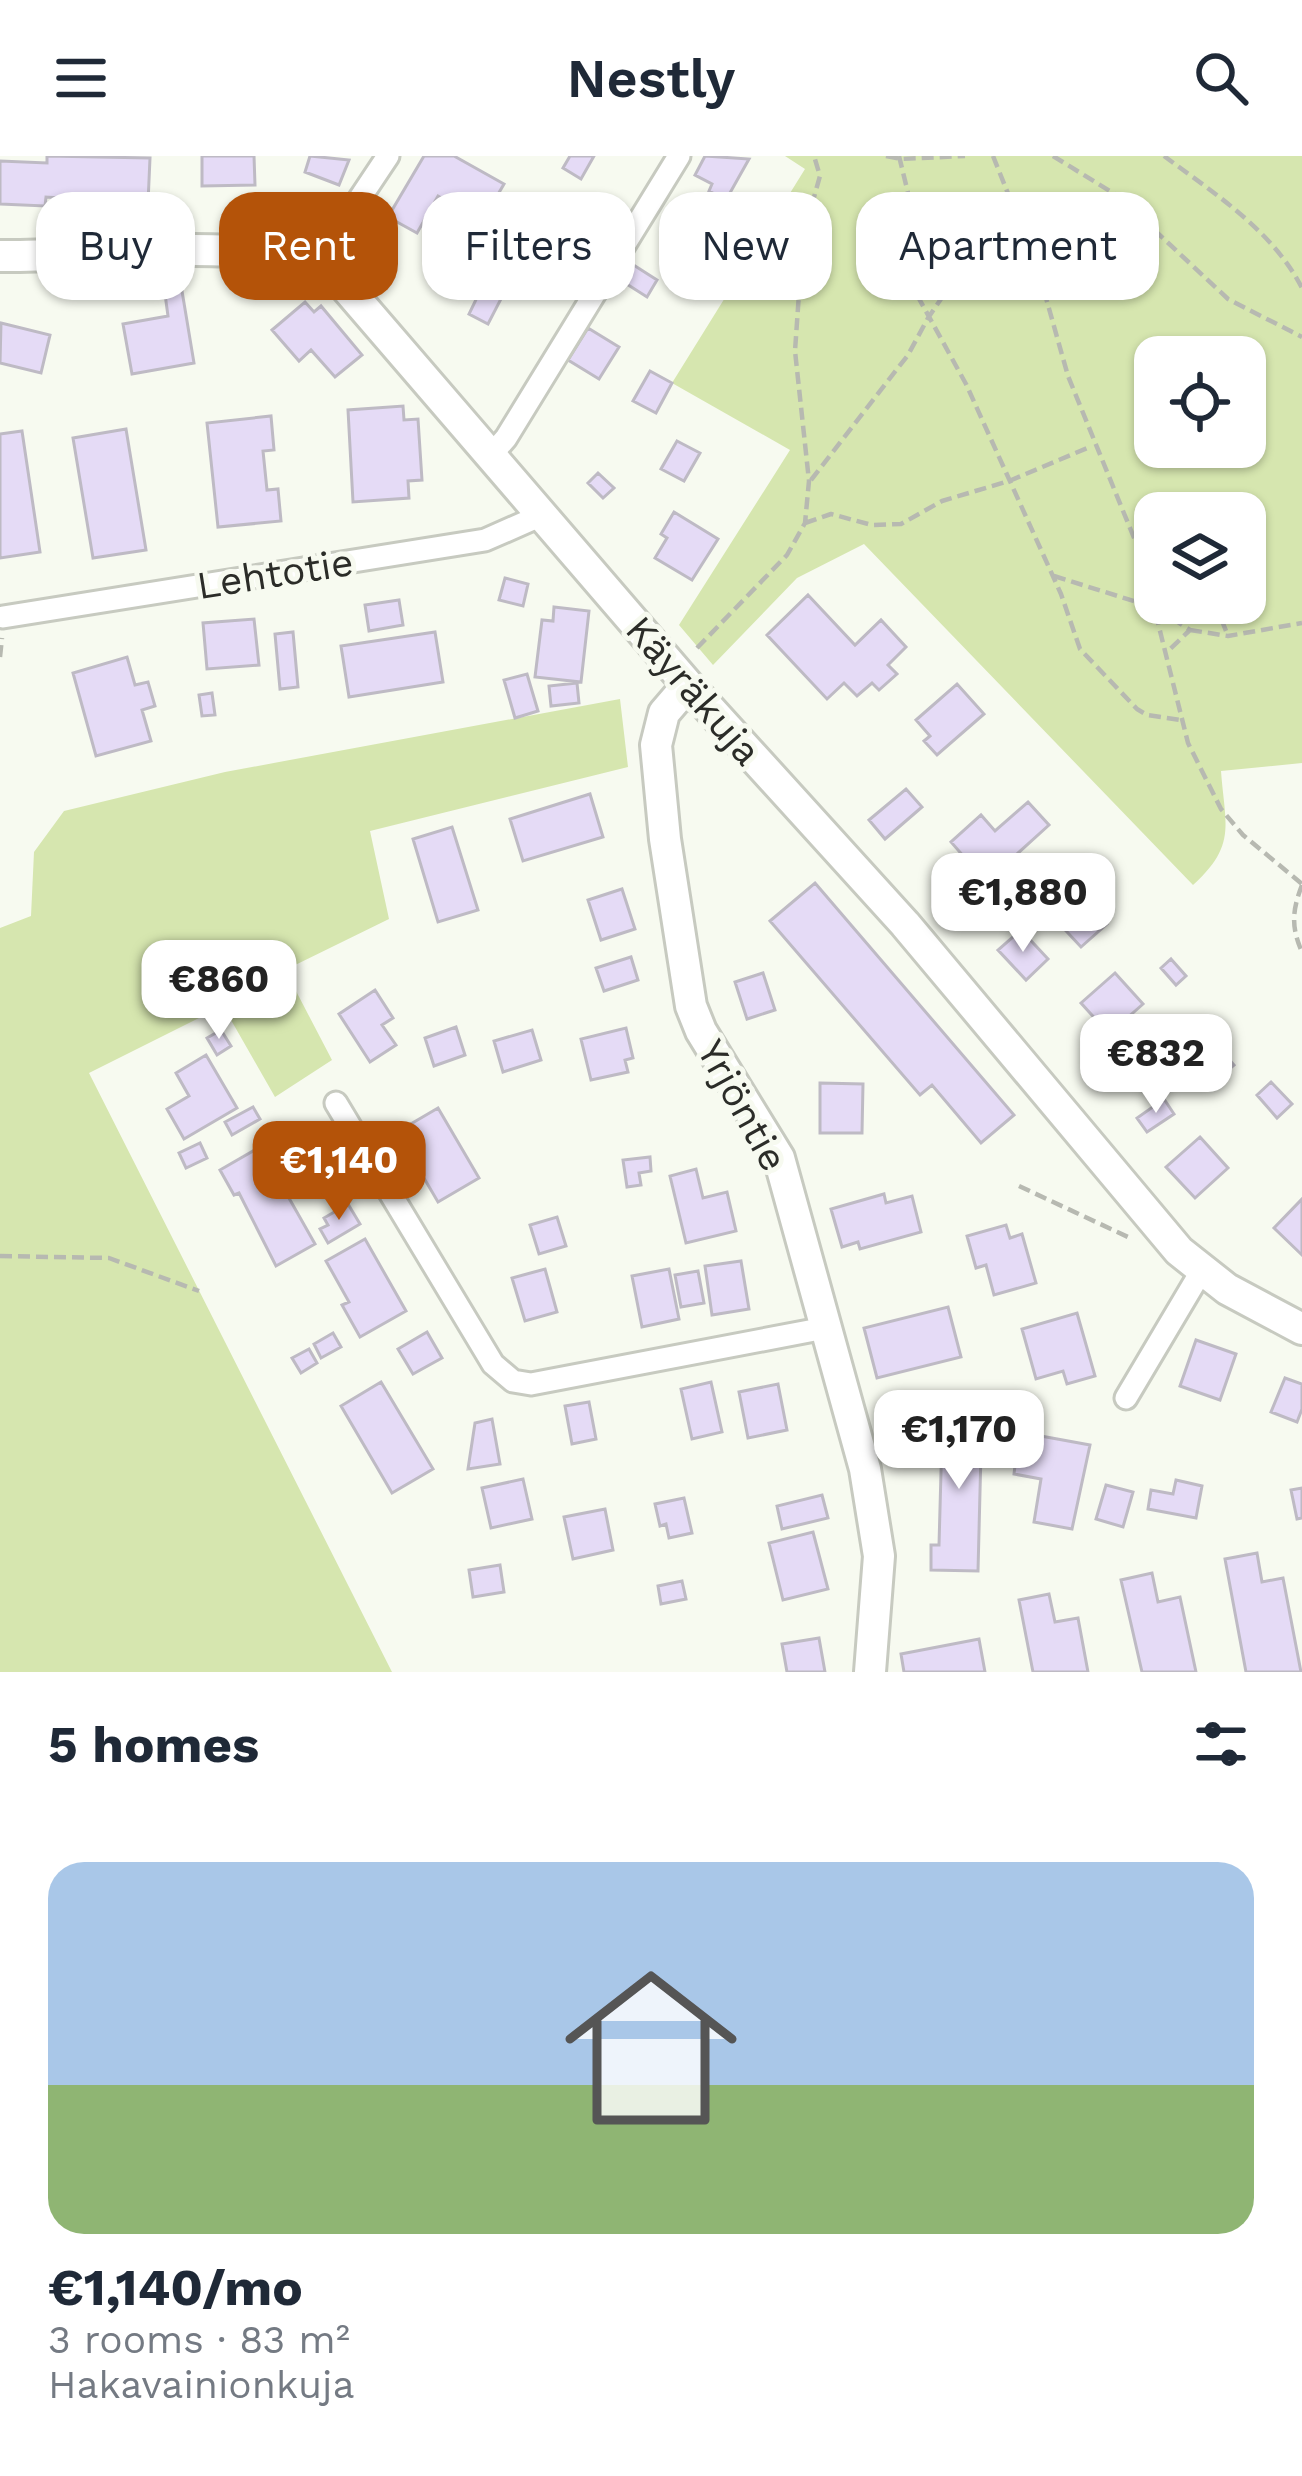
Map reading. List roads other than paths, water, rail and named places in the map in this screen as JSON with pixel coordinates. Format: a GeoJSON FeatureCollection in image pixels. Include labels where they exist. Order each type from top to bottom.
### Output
{"type":"FeatureCollection","features":[{"type":"Feature","properties":{"kind":"street"},"geometry":{"type":"LineString","coordinates":[[364,192],[388,156]]}},
{"type":"Feature","properties":{"kind":"street"},"geometry":{"type":"LineString","coordinates":[[492,454],[679,156]]}},
{"type":"Feature","properties":{"kind":"street","name":"Käyräkuja"},"geometry":{"type":"LineString","coordinates":[[0,256],[219,252]]}},
{"type":"Feature","properties":{"kind":"street","name":"Käyräkuja"},"geometry":{"type":"LineString","coordinates":[[358,300],[542,514],[688,671],[1141,1208],[1202,1270],[1249,1302],[1302,1329]]}},
{"type":"Feature","properties":{"kind":"street","name":"Lehtotie"},"geometry":{"type":"LineString","coordinates":[[3,617],[485,540],[542,514]]}},
{"type":"Feature","properties":{"kind":"street","name":"Yrjöntie"},"geometry":{"type":"LineString","coordinates":[[688,671],[664,713],[656,745],[686,985],[701,1031],[779,1158],[825,1328],[876,1521],[879,1556],[870,1672]]}},
{"type":"Feature","properties":{"kind":"street"},"geometry":{"type":"LineString","coordinates":[[336,1103],[493,1364],[513,1381],[531,1384],[825,1328]]}},
{"type":"Feature","properties":{"kind":"street"},"geometry":{"type":"LineString","coordinates":[[1126,1398],[1202,1270]]}}]}
